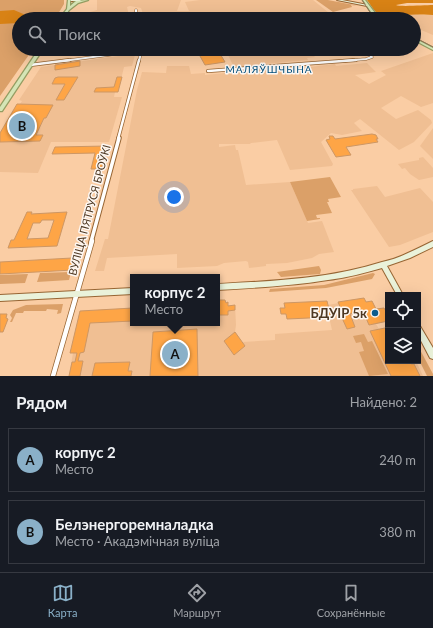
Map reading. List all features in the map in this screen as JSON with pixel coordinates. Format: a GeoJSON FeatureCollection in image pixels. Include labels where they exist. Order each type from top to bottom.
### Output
{"type":"FeatureCollection","features":[{"type":"Feature","properties":{"kind":"main road"},"geometry":{"type":"LineString","coordinates":[[66,12],[71,1],[80,0]]}},
{"type":"Feature","properties":{"kind":"main road"},"geometry":{"type":"LineString","coordinates":[[68,9],[77,2],[87,0]]}},
{"type":"Feature","properties":{"kind":"main road"},"geometry":{"type":"LineString","coordinates":[[338,0],[365,5]]}},
{"type":"Feature","properties":{"kind":"main road"},"geometry":{"type":"LineString","coordinates":[[360,0],[365,5]]}},
{"type":"Feature","properties":{"kind":"main road"},"geometry":{"type":"LineString","coordinates":[[364,0],[368,12]]}},
{"type":"Feature","properties":{"kind":"main road"},"geometry":{"type":"LineString","coordinates":[[421,42],[433,48]]}},
{"type":"Feature","properties":{"kind":"main road"},"geometry":{"type":"LineString","coordinates":[[0,110],[36,56]]}},
{"type":"Feature","properties":{"kind":"main road"},"geometry":{"type":"LineString","coordinates":[[220,287],[320,279],[384,266],[411,256],[433,244]]}},
{"type":"Feature","properties":{"kind":"main road"},"geometry":{"type":"LineString","coordinates":[[384,266],[398,292]]}},
{"type":"Feature","properties":{"kind":"main road"},"geometry":{"type":"LineString","coordinates":[[0,298],[130,291]]}},
{"type":"Feature","properties":{"kind":"main road"},"geometry":{"type":"LineString","coordinates":[[421,333],[433,355]]}},
{"type":"Feature","properties":{"kind":"street"},"geometry":{"type":"LineString","coordinates":[[30,66],[100,56]]}},
{"type":"Feature","properties":{"kind":"street","name":"ВУЛІЦА ПЯТРУСЯ БРОЎКІ"},"geometry":{"type":"LineString","coordinates":[[53,376],[80,282],[140,56]]}},
{"type":"Feature","properties":{"kind":"street"},"geometry":{"type":"LineString","coordinates":[[208,71],[372,58],[370,56]]}},
{"type":"Feature","properties":{"kind":"shaded area"},"geometry":{"type":"Polygon","coordinates":[[[0,0],[64,0],[64,4],[59,12],[12,12],[12,56],[28,56],[0,96],[0,0]]]}},
{"type":"Feature","properties":{"kind":"shaded area"},"geometry":{"type":"Polygon","coordinates":[[[97,0],[181,0],[177,11],[189,11],[185,2],[200,0],[313,0],[328,12],[142,12],[141,8],[130,6],[127,7],[128,12],[90,12],[97,10],[97,0]]]}},
{"type":"Feature","properties":{"kind":"shaded area"},"geometry":{"type":"Polygon","coordinates":[[[316,0],[328,0],[359,6],[351,5],[352,7],[333,12],[316,0]]]}},
{"type":"Feature","properties":{"kind":"shaded area"},"geometry":{"type":"Polygon","coordinates":[[[367,0],[433,0],[433,3],[407,3],[396,5],[433,5],[433,15],[421,15],[421,12],[376,12],[367,0]]]}},
{"type":"Feature","properties":{"kind":"shaded area"},"geometry":{"type":"Polygon","coordinates":[[[14,10],[19,12],[12,12],[12,23],[0,24],[0,11],[14,10]]]}},
{"type":"Feature","properties":{"kind":"shaded area"},"geometry":{"type":"Polygon","coordinates":[[[421,15],[433,15],[433,35],[421,30],[421,15]]]}},
{"type":"Feature","properties":{"kind":"shaded area"},"geometry":{"type":"Polygon","coordinates":[[[433,53],[433,103],[421,107],[401,96],[381,108],[396,119],[418,110],[431,120],[432,123],[414,142],[399,150],[360,119],[354,123],[362,131],[342,135],[331,133],[321,142],[333,164],[332,166],[290,170],[277,140],[250,144],[219,144],[219,147],[235,145],[236,150],[238,150],[246,185],[290,182],[308,223],[322,221],[334,252],[319,254],[312,258],[287,263],[266,264],[266,266],[249,268],[248,262],[246,261],[224,263],[217,266],[177,268],[177,254],[107,258],[104,271],[95,271],[105,239],[108,239],[137,90],[142,72],[166,73],[167,66],[189,66],[191,74],[205,73],[205,75],[297,66],[310,67],[335,64],[336,66],[367,63],[376,72],[355,75],[369,84],[386,75],[381,71],[433,53]]]}},
{"type":"Feature","properties":{"kind":"shaded area"},"geometry":{"type":"Polygon","coordinates":[[[118,56],[135,56],[132,66],[124,67],[118,92],[115,92],[114,97],[122,97],[109,142],[51,142],[38,173],[0,172],[0,133],[22,101],[19,100],[41,67],[118,56]]]}},
{"type":"Feature","properties":{"kind":"shaded area"},"geometry":{"type":"Polygon","coordinates":[[[228,56],[315,57],[307,58],[308,60],[234,67],[228,56]]]}},
{"type":"Feature","properties":{"kind":"shaded area"},"geometry":{"type":"Polygon","coordinates":[[[433,128],[433,159],[420,146],[433,128]]]}},
{"type":"Feature","properties":{"kind":"shaded area"},"geometry":{"type":"Polygon","coordinates":[[[423,157],[433,168],[433,177],[419,180],[410,174],[405,168],[402,169],[398,164],[419,160],[419,158],[423,157]]]}},
{"type":"Feature","properties":{"kind":"shaded area"},"geometry":{"type":"Polygon","coordinates":[[[330,177],[341,197],[328,199],[329,202],[327,202],[332,213],[316,215],[317,218],[320,219],[307,221],[290,182],[330,177]]]}},
{"type":"Feature","properties":{"kind":"shaded area"},"geometry":{"type":"Polygon","coordinates":[[[377,186],[385,197],[420,188],[433,202],[433,232],[400,245],[389,247],[351,190],[377,186]]]}},
{"type":"Feature","properties":{"kind":"shaded area"},"geometry":{"type":"Polygon","coordinates":[[[319,266],[321,270],[320,274],[281,277],[277,272],[319,266]]]}},
{"type":"Feature","properties":{"kind":"shaded area"},"geometry":{"type":"Polygon","coordinates":[[[71,272],[69,280],[37,282],[40,273],[71,272]]]}},
{"type":"Feature","properties":{"kind":"shaded area"},"geometry":{"type":"Polygon","coordinates":[[[373,273],[375,274],[372,279],[326,288],[269,292],[270,289],[324,285],[373,273]]]}},
{"type":"Feature","properties":{"kind":"shaded area"},"geometry":{"type":"Polygon","coordinates":[[[28,274],[25,283],[0,284],[0,275],[28,274]]]}},
{"type":"Feature","properties":{"kind":"shaded area"},"geometry":{"type":"Polygon","coordinates":[[[364,298],[366,302],[372,301],[376,309],[384,308],[385,322],[376,324],[379,329],[385,328],[385,364],[417,364],[423,376],[69,376],[73,353],[70,353],[80,311],[130,308],[130,326],[220,326],[220,300],[225,300],[228,305],[235,305],[235,332],[242,342],[275,340],[275,334],[332,330],[329,317],[331,316],[328,305],[364,298]]]}},
{"type":"Feature","properties":{"kind":"shaded area"},"geometry":{"type":"Polygon","coordinates":[[[63,304],[61,313],[57,314],[58,310],[47,309],[46,311],[24,311],[23,313],[16,313],[12,322],[10,322],[12,318],[10,315],[13,310],[26,305],[63,304]]]}},
{"type":"Feature","properties":{"kind":"shaded area"},"geometry":{"type":"Polygon","coordinates":[[[364,334],[368,342],[372,341],[388,374],[369,376],[359,352],[364,351],[361,342],[356,343],[353,336],[364,334]]]}},
{"type":"Feature","properties":{"kind":"shaded area"},"geometry":{"type":"Polygon","coordinates":[[[421,352],[433,374],[433,376],[427,376],[421,364],[421,352]]]}},
{"type":"Feature","properties":{"kind":"building"},"geometry":{"type":"Polygon","coordinates":[[[200,56],[221,56],[225,62],[205,65],[200,56]]]}},
{"type":"Feature","properties":{"kind":"building"},"geometry":{"type":"Polygon","coordinates":[[[80,61],[80,66],[55,70],[55,65],[80,61]]]}},
{"type":"Feature","properties":{"kind":"building"},"geometry":{"type":"Polygon","coordinates":[[[78,77],[64,100],[56,100],[65,84],[52,84],[55,78],[78,77]]]}},
{"type":"Feature","properties":{"kind":"building"},"geometry":{"type":"Polygon","coordinates":[[[117,77],[122,77],[118,92],[94,92],[96,88],[114,87],[117,77]]]}},
{"type":"Feature","properties":{"kind":"building"},"geometry":{"type":"Polygon","coordinates":[[[17,104],[53,105],[46,118],[44,118],[36,135],[43,135],[40,141],[0,142],[0,133],[17,104]]]}},
{"type":"Feature","properties":{"kind":"building"},"geometry":{"type":"Polygon","coordinates":[[[372,134],[376,135],[378,142],[346,147],[351,155],[336,157],[326,140],[330,139],[329,136],[333,136],[335,139],[372,134]]]}},
{"type":"Feature","properties":{"kind":"building"},"geometry":{"type":"Polygon","coordinates":[[[108,146],[101,169],[91,169],[95,153],[52,154],[55,147],[108,146]]]}},
{"type":"Feature","properties":{"kind":"building"},"geometry":{"type":"Polygon","coordinates":[[[27,212],[32,212],[31,214],[67,212],[57,246],[8,248],[11,240],[14,240],[27,212]],[[42,220],[40,223],[33,223],[27,239],[48,238],[54,220],[42,220]]]}},
{"type":"Feature","properties":{"kind":"building"},"geometry":{"type":"Polygon","coordinates":[[[73,254],[77,254],[73,270],[0,274],[0,262],[72,258],[73,254]]]}},
{"type":"Feature","properties":{"kind":"building","name":"БДУІР 5к"},"geometry":{"type":"Polygon","coordinates":[[[364,298],[366,302],[372,301],[376,309],[384,308],[385,322],[369,325],[363,311],[350,314],[355,327],[347,329],[338,309],[341,309],[338,302],[364,298]]]}},
{"type":"Feature","properties":{"kind":"building"},"geometry":{"type":"Polygon","coordinates":[[[220,300],[225,300],[226,303],[228,302],[228,306],[235,305],[235,310],[228,311],[228,315],[220,315],[220,300]]]}},
{"type":"Feature","properties":{"kind":"building"},"geometry":{"type":"Polygon","coordinates":[[[327,301],[331,317],[287,319],[286,314],[281,314],[280,308],[285,308],[284,303],[327,301]]]}},
{"type":"Feature","properties":{"kind":"building"},"geometry":{"type":"Polygon","coordinates":[[[130,308],[130,321],[90,323],[84,352],[80,353],[78,361],[83,361],[80,376],[69,376],[72,362],[75,362],[77,353],[70,353],[80,311],[130,308]]]}},
{"type":"Feature","properties":{"kind":"building"},"geometry":{"type":"Polygon","coordinates":[[[0,314],[7,314],[6,318],[8,319],[3,332],[0,332],[0,314]]]}},
{"type":"Feature","properties":{"kind":"building"},"geometry":{"type":"Polygon","coordinates":[[[385,328],[385,363],[370,331],[385,328]]]}},
{"type":"Feature","properties":{"kind":"building"},"geometry":{"type":"Polygon","coordinates":[[[197,329],[198,376],[150,376],[153,332],[197,329]]]}},
{"type":"Feature","properties":{"kind":"building"},"geometry":{"type":"Polygon","coordinates":[[[235,332],[245,346],[234,355],[224,341],[235,332]]]}},
{"type":"Feature","properties":{"kind":"building"},"geometry":{"type":"Polygon","coordinates":[[[130,362],[128,371],[132,371],[131,376],[92,376],[95,363],[130,362]]]}},
{"type":"Feature","properties":{"kind":"building"},"geometry":{"type":"Polygon","coordinates":[[[385,364],[414,364],[420,376],[391,376],[385,364]]]}},
{"type":"Feature","properties":{"kind":"tram line"},"geometry":{"type":"LineString","coordinates":[[362,0],[370,12]]}},
{"type":"Feature","properties":{"kind":"tram line"},"geometry":{"type":"LineString","coordinates":[[421,41],[433,47]]}},
{"type":"Feature","properties":{"kind":"place","name":"Белэнергоремналадка"},"geometry":{"type":"Point","coordinates":[22,126]}},
{"type":"Feature","properties":{"kind":"place","name":"БДУІР 5к"},"geometry":{"type":"Point","coordinates":[375,313]}},
{"type":"Feature","properties":{"kind":"place","name":"корпус 2"},"geometry":{"type":"Point","coordinates":[175,354]}},
{"type":"Feature","properties":{"kind":"district","name":"МАЛЯЎШЧЫНА"},"geometry":{"type":"Point","coordinates":[269,69]}}]}
